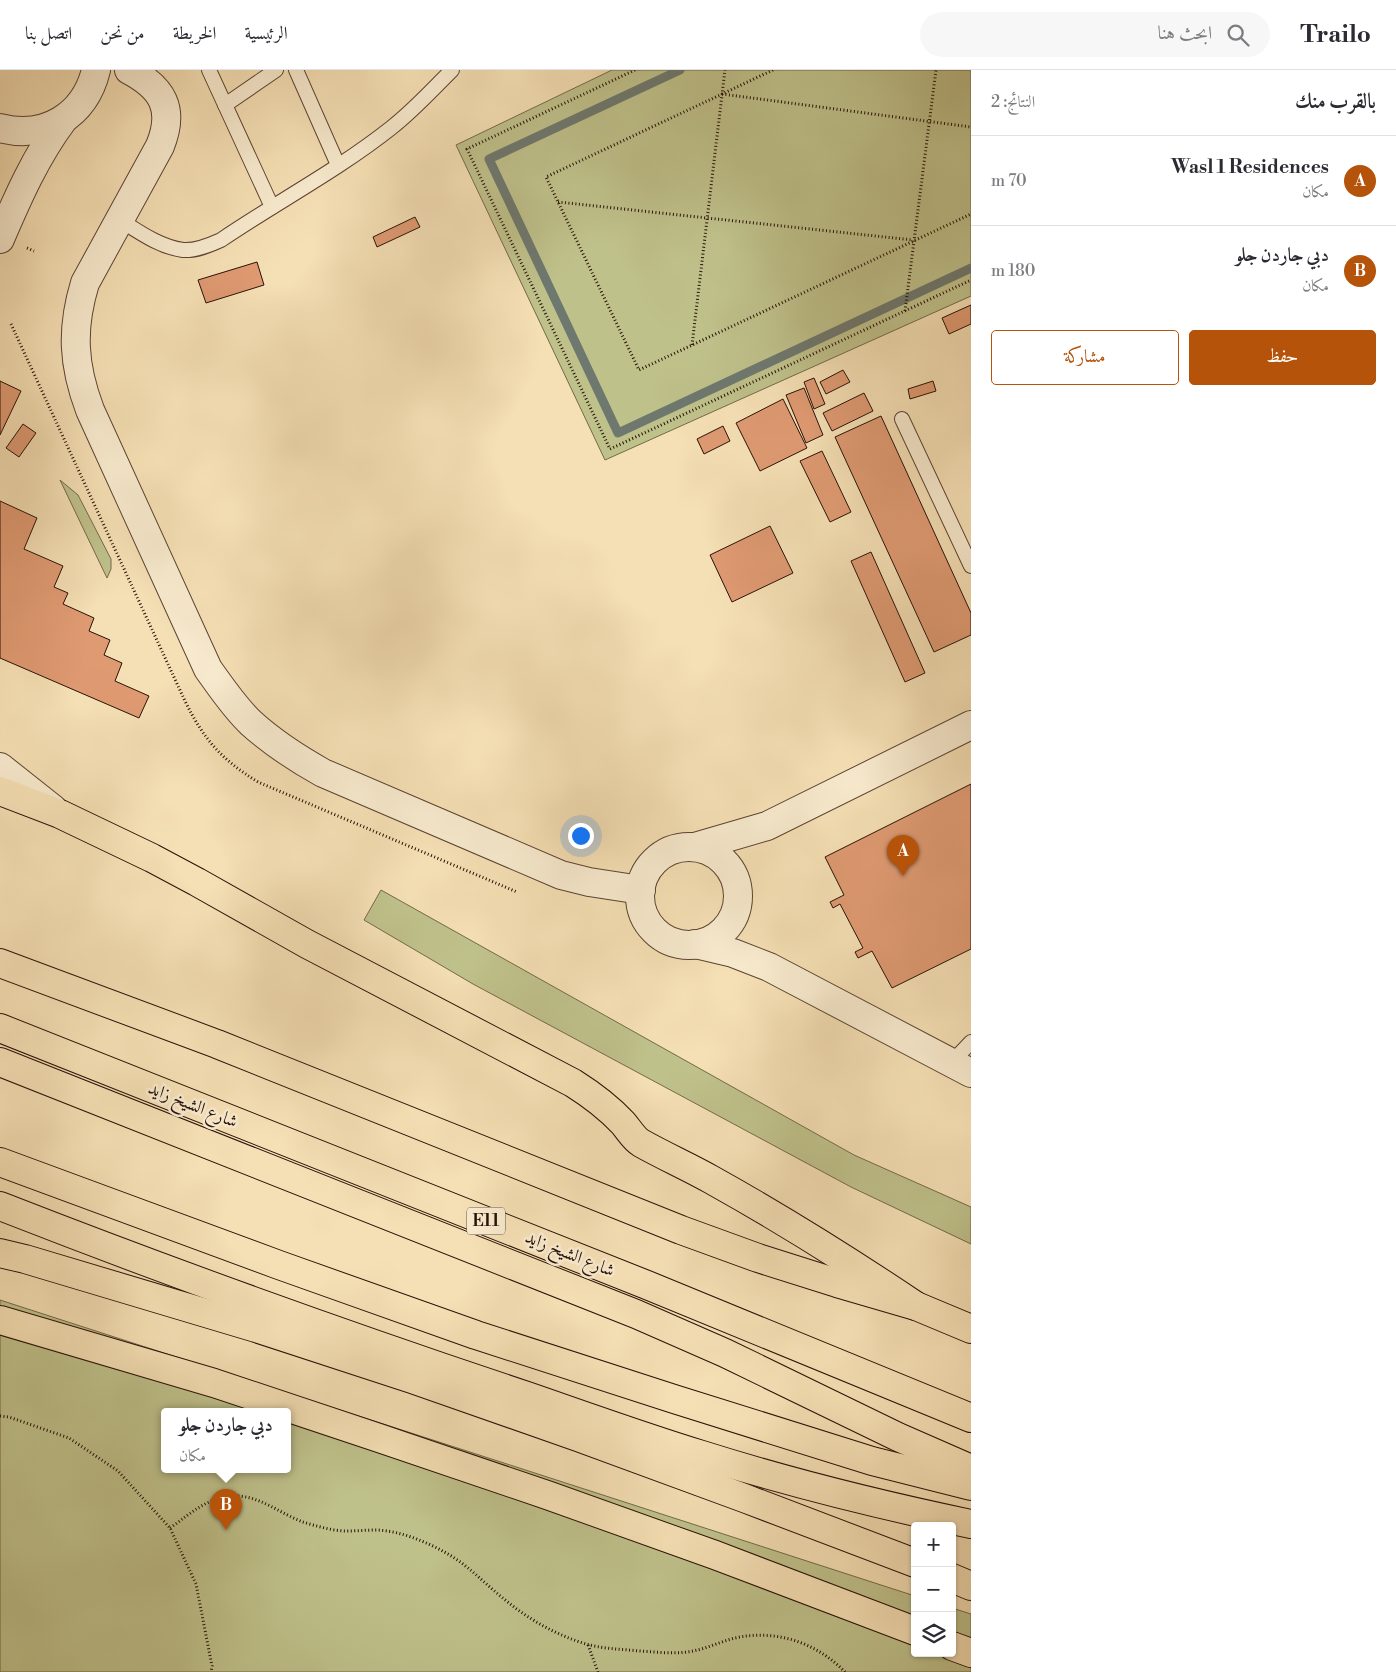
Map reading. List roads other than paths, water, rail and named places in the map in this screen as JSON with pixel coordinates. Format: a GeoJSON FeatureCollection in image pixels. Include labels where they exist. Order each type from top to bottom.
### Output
{"type":"FeatureCollection","features":[{"type":"Feature","properties":{"kind":"highway"},"geometry":{"type":"LineString","coordinates":[[0,791],[60,814],[106,835],[182,874],[307,944],[573,1083],[609,1109],[638,1142],[780,1218],[916,1306]]}},
{"type":"Feature","properties":{"kind":"highway"},"geometry":{"type":"LineString","coordinates":[[0,963],[226,1048],[681,1230],[793,1269],[916,1306],[971,1330]]}},
{"type":"Feature","properties":{"kind":"highway","name":"شارع الشيخ زايد"},"geometry":{"type":"LineString","coordinates":[[0,1028],[629,1278],[971,1418]]}},
{"type":"Feature","properties":{"kind":"highway"},"geometry":{"type":"LineString","coordinates":[[0,1062],[636,1314],[725,1353],[898,1437],[971,1469]]}},
{"type":"Feature","properties":{"kind":"highway"},"geometry":{"type":"LineString","coordinates":[[0,1162],[279,1265],[476,1335],[872,1461],[971,1486]]}},
{"type":"Feature","properties":{"kind":"highway"},"geometry":{"type":"LineString","coordinates":[[0,1206],[264,1305],[438,1367],[701,1455],[890,1507],[971,1524]]}},
{"type":"Feature","properties":{"kind":"highway"},"geometry":{"type":"LineString","coordinates":[[0,1253],[256,1328],[412,1379],[680,1474],[911,1561]]}},
{"type":"Feature","properties":{"kind":"highway"},"geometry":{"type":"LineString","coordinates":[[0,1320],[204,1380],[288,1408]]}},
{"type":"Feature","properties":{"kind":"highway"},"geometry":{"type":"LineString","coordinates":[[291,1409],[687,1545],[911,1629]]}},
{"type":"Feature","properties":{"kind":"highway"},"geometry":{"type":"LineString","coordinates":[[956,1580],[971,1586]]}},
{"type":"Feature","properties":{"kind":"highway"},"geometry":{"type":"LineString","coordinates":[[956,1647],[971,1653]]}},
{"type":"Feature","properties":{"kind":"street"},"geometry":{"type":"LineString","coordinates":[[0,239],[32,168],[63,120],[80,104],[93,85],[96,70]]}},
{"type":"Feature","properties":{"kind":"street"},"geometry":{"type":"LineString","coordinates":[[130,70],[150,82],[159,92],[165,105],[166,133],[85,283],[79,303],[75,344],[77,367],[90,410],[208,669],[250,722],[299,760],[324,773],[561,875],[589,882],[641,890]]}},
{"type":"Feature","properties":{"kind":"street"},"geometry":{"type":"LineString","coordinates":[[0,128],[23,132],[44,128],[63,120]]}},
{"type":"Feature","properties":{"kind":"street"},"geometry":{"type":"LineString","coordinates":[[695,847],[766,826],[971,725]]}},
{"type":"Feature","properties":{"kind":"street"},"geometry":{"type":"LineString","coordinates":[[0,767],[60,814]]}},
{"type":"Feature","properties":{"kind":"street"},"geometry":{"type":"LineString","coordinates":[[733,874],[745,847],[766,826]]}},
{"type":"Feature","properties":{"kind":"street"},"geometry":{"type":"LineString","coordinates":[[695,944],[706,941],[720,933],[735,912],[738,893],[733,874],[717,856],[707,850],[684,847],[673,849],[655,861],[648,869],[641,890],[641,901],[643,912],[655,930],[674,942],[695,944],[733,953],[769,967],[961,1068]]}},
{"type":"Feature","properties":{"kind":"street"},"geometry":{"type":"LineString","coordinates":[[735,912],[749,942],[769,967]]}},
{"type":"Feature","properties":{"kind":"lane"},"geometry":{"type":"LineString","coordinates":[[209,70],[272,207]]}},
{"type":"Feature","properties":{"kind":"lane"},"geometry":{"type":"LineString","coordinates":[[225,104],[276,70]]}},
{"type":"Feature","properties":{"kind":"lane"},"geometry":{"type":"LineString","coordinates":[[296,70],[338,165]]}},
{"type":"Feature","properties":{"kind":"lane"},"geometry":{"type":"LineString","coordinates":[[120,220],[152,239],[185,250],[207,246],[221,240],[392,128],[452,70]]}},
{"type":"Feature","properties":{"kind":"lane"},"geometry":{"type":"LineString","coordinates":[[902,419],[971,566]]}},
{"type":"Feature","properties":{"kind":"lane"},"geometry":{"type":"LineString","coordinates":[[961,1068],[971,1042]]}},
{"type":"Feature","properties":{"kind":"waterway"},"geometry":{"type":"LineString","coordinates":[[680,70],[489,159],[618,433],[971,268]]}},
{"type":"Feature","properties":{"kind":"place","name":"Wasl 1 Residences"},"geometry":{"type":"Point","coordinates":[903,876]}},
{"type":"Feature","properties":{"kind":"place","name":"دبي جاردن جلو"},"geometry":{"type":"Point","coordinates":[226,1530]}}]}
